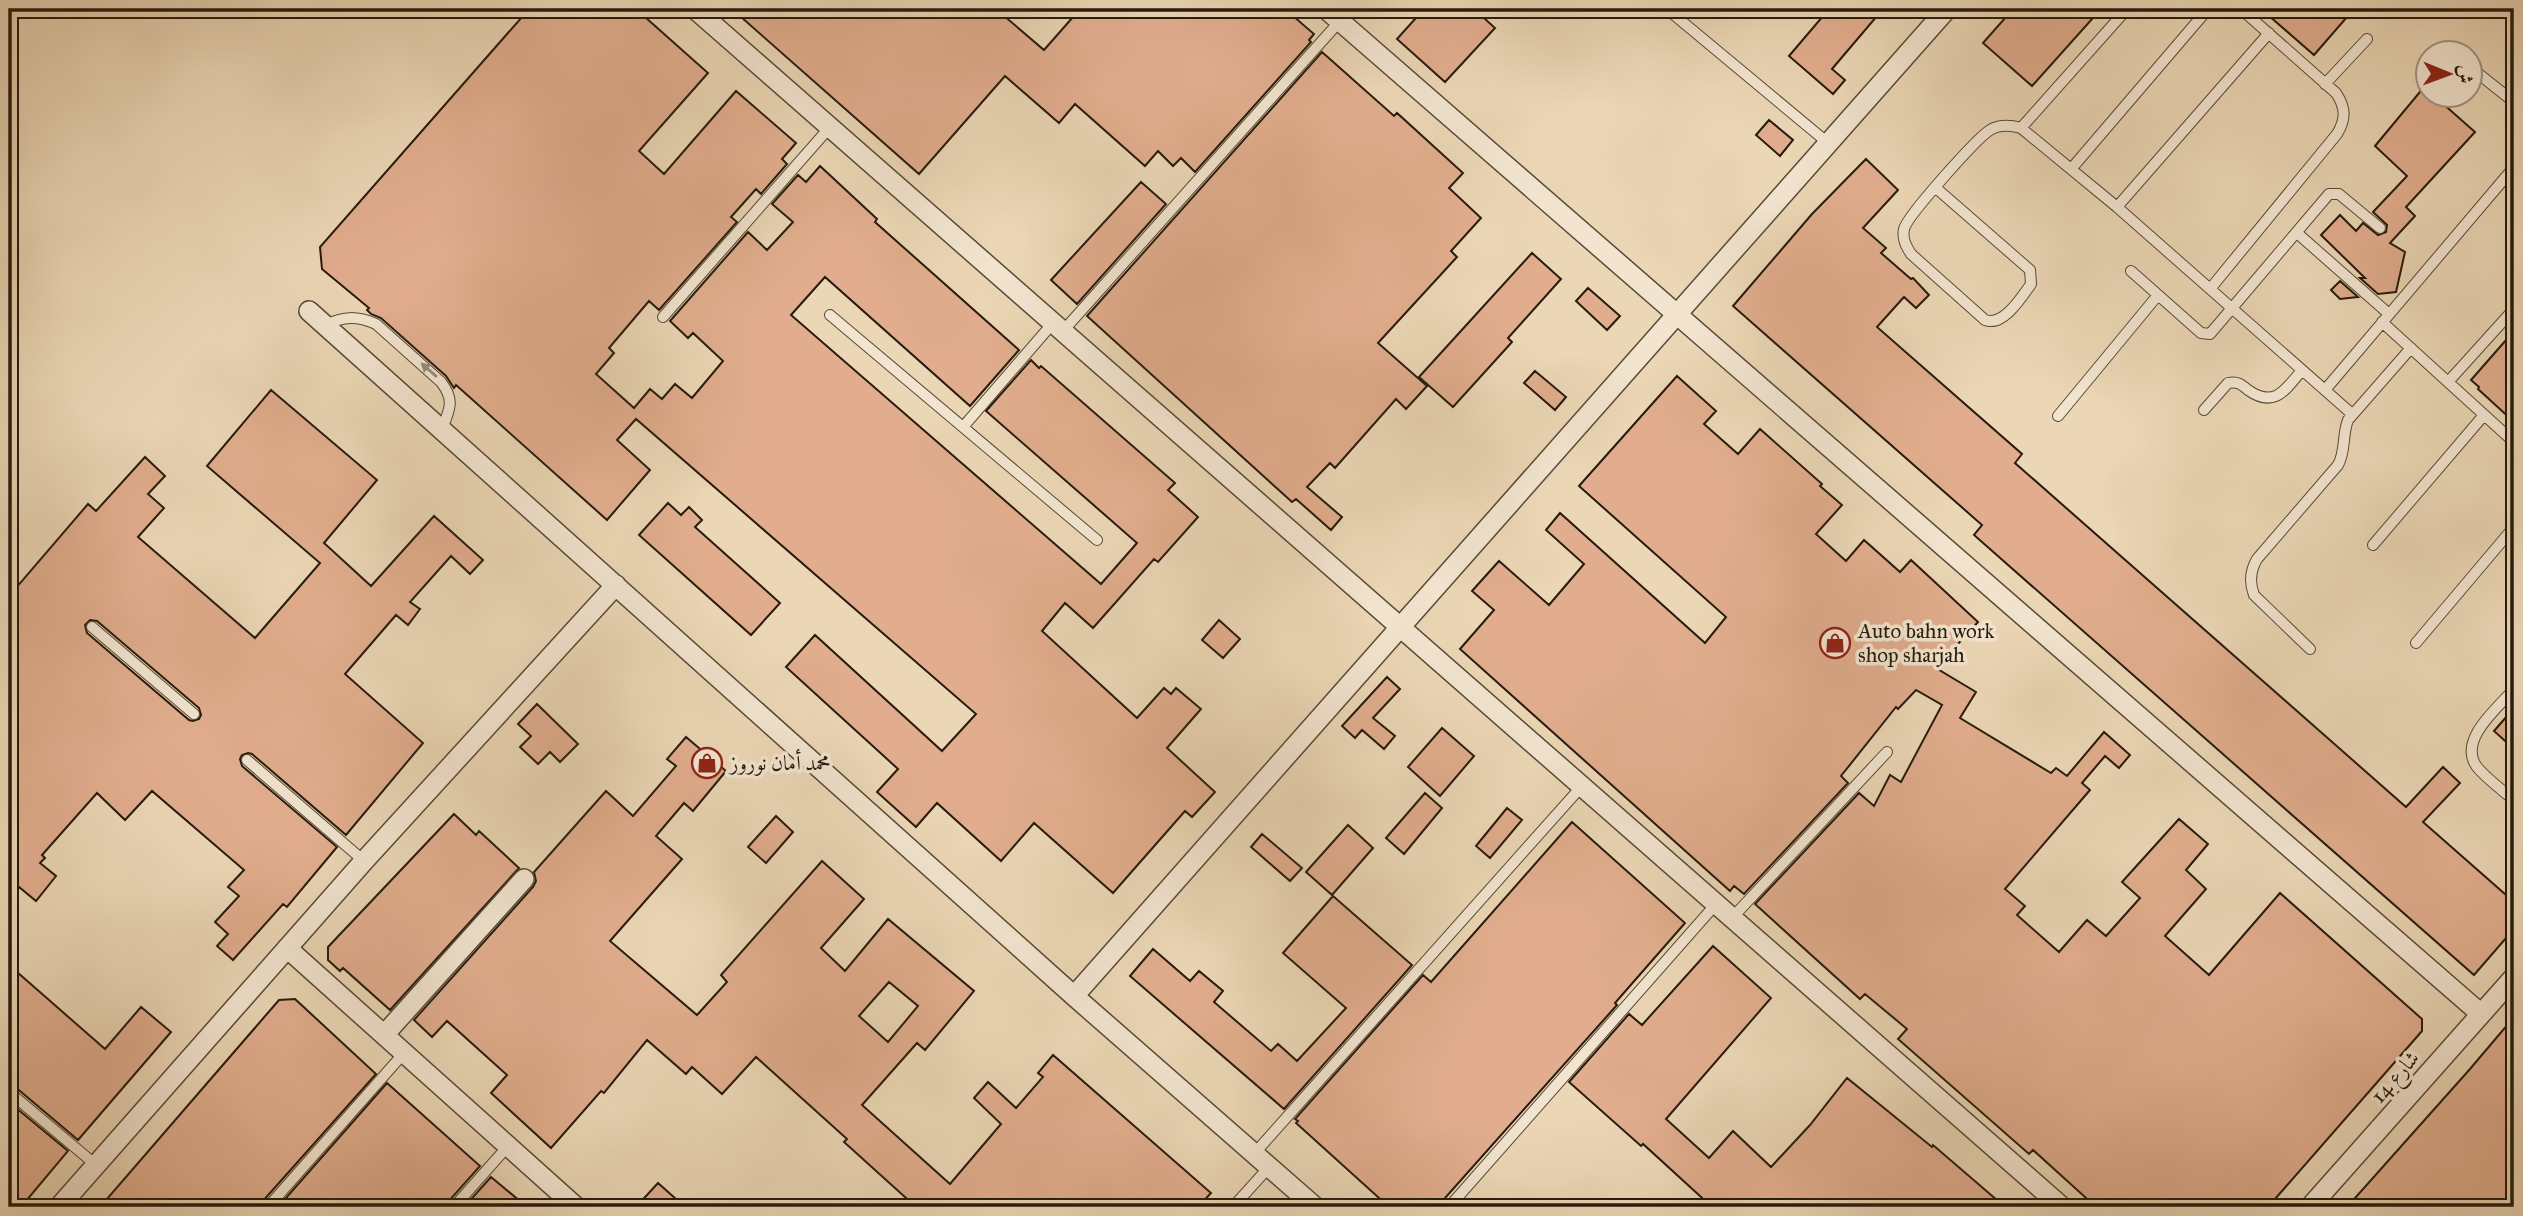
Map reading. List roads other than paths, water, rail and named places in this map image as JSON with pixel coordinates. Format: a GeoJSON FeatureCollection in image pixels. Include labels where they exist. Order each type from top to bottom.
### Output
{"type":"FeatureCollection","features":[{"type":"Feature","properties":{"kind":"street"},"geometry":{"type":"LineString","coordinates":[[695,9],[2062,1207]]}},
{"type":"Feature","properties":{"kind":"street"},"geometry":{"type":"LineString","coordinates":[[1074,996],[1947,9]]}},
{"type":"Feature","properties":{"kind":"street"},"geometry":{"type":"LineString","coordinates":[[1333,15],[2481,1014]]}},
{"type":"Feature","properties":{"kind":"street"},"geometry":{"type":"LineString","coordinates":[[309,311],[1074,996],[1315,1207]]}},
{"type":"Feature","properties":{"kind":"street"},"geometry":{"type":"LineString","coordinates":[[59,1207],[364,860],[617,585]]}},
{"type":"Feature","properties":{"kind":"street"},"geometry":{"type":"LineString","coordinates":[[384,1035],[524,879]]}},
{"type":"Feature","properties":{"kind":"street"},"geometry":{"type":"LineString","coordinates":[[287,948],[576,1207]]}},
{"type":"Feature","properties":{"kind":"street","name":"شارع 14"},"geometry":{"type":"LineString","coordinates":[[2310,1207],[2514,977]]}},
{"type":"Feature","properties":{"kind":"lane"},"geometry":{"type":"LineString","coordinates":[[1667,9],[1828,142]]}},
{"type":"Feature","properties":{"kind":"lane"},"geometry":{"type":"LineString","coordinates":[[2021,128],[2127,9]]}},
{"type":"Feature","properties":{"kind":"lane"},"geometry":{"type":"LineString","coordinates":[[2071,168],[2207,9]]}},
{"type":"Feature","properties":{"kind":"lane"},"geometry":{"type":"LineString","coordinates":[[2210,289],[2343,124],[2345,113],[2342,103],[2325,84],[2241,9]]}},
{"type":"Feature","properties":{"kind":"lane"},"geometry":{"type":"LineString","coordinates":[[963,427],[1058,327],[1333,15]]}},
{"type":"Feature","properties":{"kind":"lane"},"geometry":{"type":"LineString","coordinates":[[2117,206],[2269,33]]}},
{"type":"Feature","properties":{"kind":"lane"},"geometry":{"type":"LineString","coordinates":[[2325,84],[2367,39]]}},
{"type":"Feature","properties":{"kind":"lane"},"geometry":{"type":"LineString","coordinates":[[2484,78],[2514,102]]}},
{"type":"Feature","properties":{"kind":"lane"},"geometry":{"type":"LineString","coordinates":[[1936,188],[2029,270],[2031,284],[2000,320],[1985,320],[1911,254],[1906,246],[1905,227],[1909,218],[1936,188],[1987,132],[1998,126],[2021,128],[2117,206],[2352,414]]}},
{"type":"Feature","properties":{"kind":"lane"},"geometry":{"type":"LineString","coordinates":[[663,317],[830,127]]}},
{"type":"Feature","properties":{"kind":"lane"},"geometry":{"type":"LineString","coordinates":[[2325,390],[2514,164]]}},
{"type":"Feature","properties":{"kind":"lane"},"geometry":{"type":"LineString","coordinates":[[2131,271],[2205,335],[2214,331],[2329,194],[2339,194],[2380,228]]}},
{"type":"Feature","properties":{"kind":"lane"},"geometry":{"type":"LineString","coordinates":[[2297,233],[2386,318],[2410,348],[2514,442]]}},
{"type":"Feature","properties":{"kind":"lane"},"geometry":{"type":"LineString","coordinates":[[2058,416],[2158,295]]}},
{"type":"Feature","properties":{"kind":"lane"},"geometry":{"type":"LineString","coordinates":[[2448,382],[2514,309]]}},
{"type":"Feature","properties":{"kind":"lane"},"geometry":{"type":"LineString","coordinates":[[830,315],[1097,540]]}},
{"type":"Feature","properties":{"kind":"lane"},"geometry":{"type":"LineString","coordinates":[[325,326],[337,319],[351,317],[376,324],[386,332],[449,392],[451,404],[442,429]]}},
{"type":"Feature","properties":{"kind":"lane"},"geometry":{"type":"LineString","coordinates":[[2310,649],[2254,595],[2250,576],[2257,559],[2338,465],[2344,450],[2345,427],[2352,414],[2410,348]]}},
{"type":"Feature","properties":{"kind":"lane"},"geometry":{"type":"LineString","coordinates":[[2204,410],[2228,383],[2236,382],[2259,397],[2275,397],[2282,393],[2302,370]]}},
{"type":"Feature","properties":{"kind":"lane"},"geometry":{"type":"LineString","coordinates":[[2373,545],[2484,415]]}},
{"type":"Feature","properties":{"kind":"lane"},"geometry":{"type":"LineString","coordinates":[[2416,643],[2514,527]]}},
{"type":"Feature","properties":{"kind":"lane"},"geometry":{"type":"LineString","coordinates":[[92,627],[194,714]]}},
{"type":"Feature","properties":{"kind":"lane"},"geometry":{"type":"LineString","coordinates":[[2514,689],[2476,734],[2471,752],[2479,769],[2514,800]]}},
{"type":"Feature","properties":{"kind":"lane"},"geometry":{"type":"LineString","coordinates":[[1732,918],[1887,752]]}},
{"type":"Feature","properties":{"kind":"lane"},"geometry":{"type":"LineString","coordinates":[[247,760],[364,860]]}},
{"type":"Feature","properties":{"kind":"lane"},"geometry":{"type":"LineString","coordinates":[[1233,1207],[1262,1160],[1582,786]]}},
{"type":"Feature","properties":{"kind":"lane"},"geometry":{"type":"LineString","coordinates":[[1449,1207],[1716,904]]}},
{"type":"Feature","properties":{"kind":"lane"},"geometry":{"type":"LineString","coordinates":[[268,1207],[404,1053]]}},
{"type":"Feature","properties":{"kind":"lane"},"geometry":{"type":"LineString","coordinates":[[9,1092],[96,1165]]}},
{"type":"Feature","properties":{"kind":"lane"},"geometry":{"type":"LineString","coordinates":[[454,1207],[508,1146]]}},
{"type":"Feature","properties":{"kind":"place","name":"Auto bahn work shop sharjah"},"geometry":{"type":"Point","coordinates":[1835,643]}},
{"type":"Feature","properties":{"kind":"place","name":"محمد أمان نوروز"},"geometry":{"type":"Point","coordinates":[707,763]}}]}
